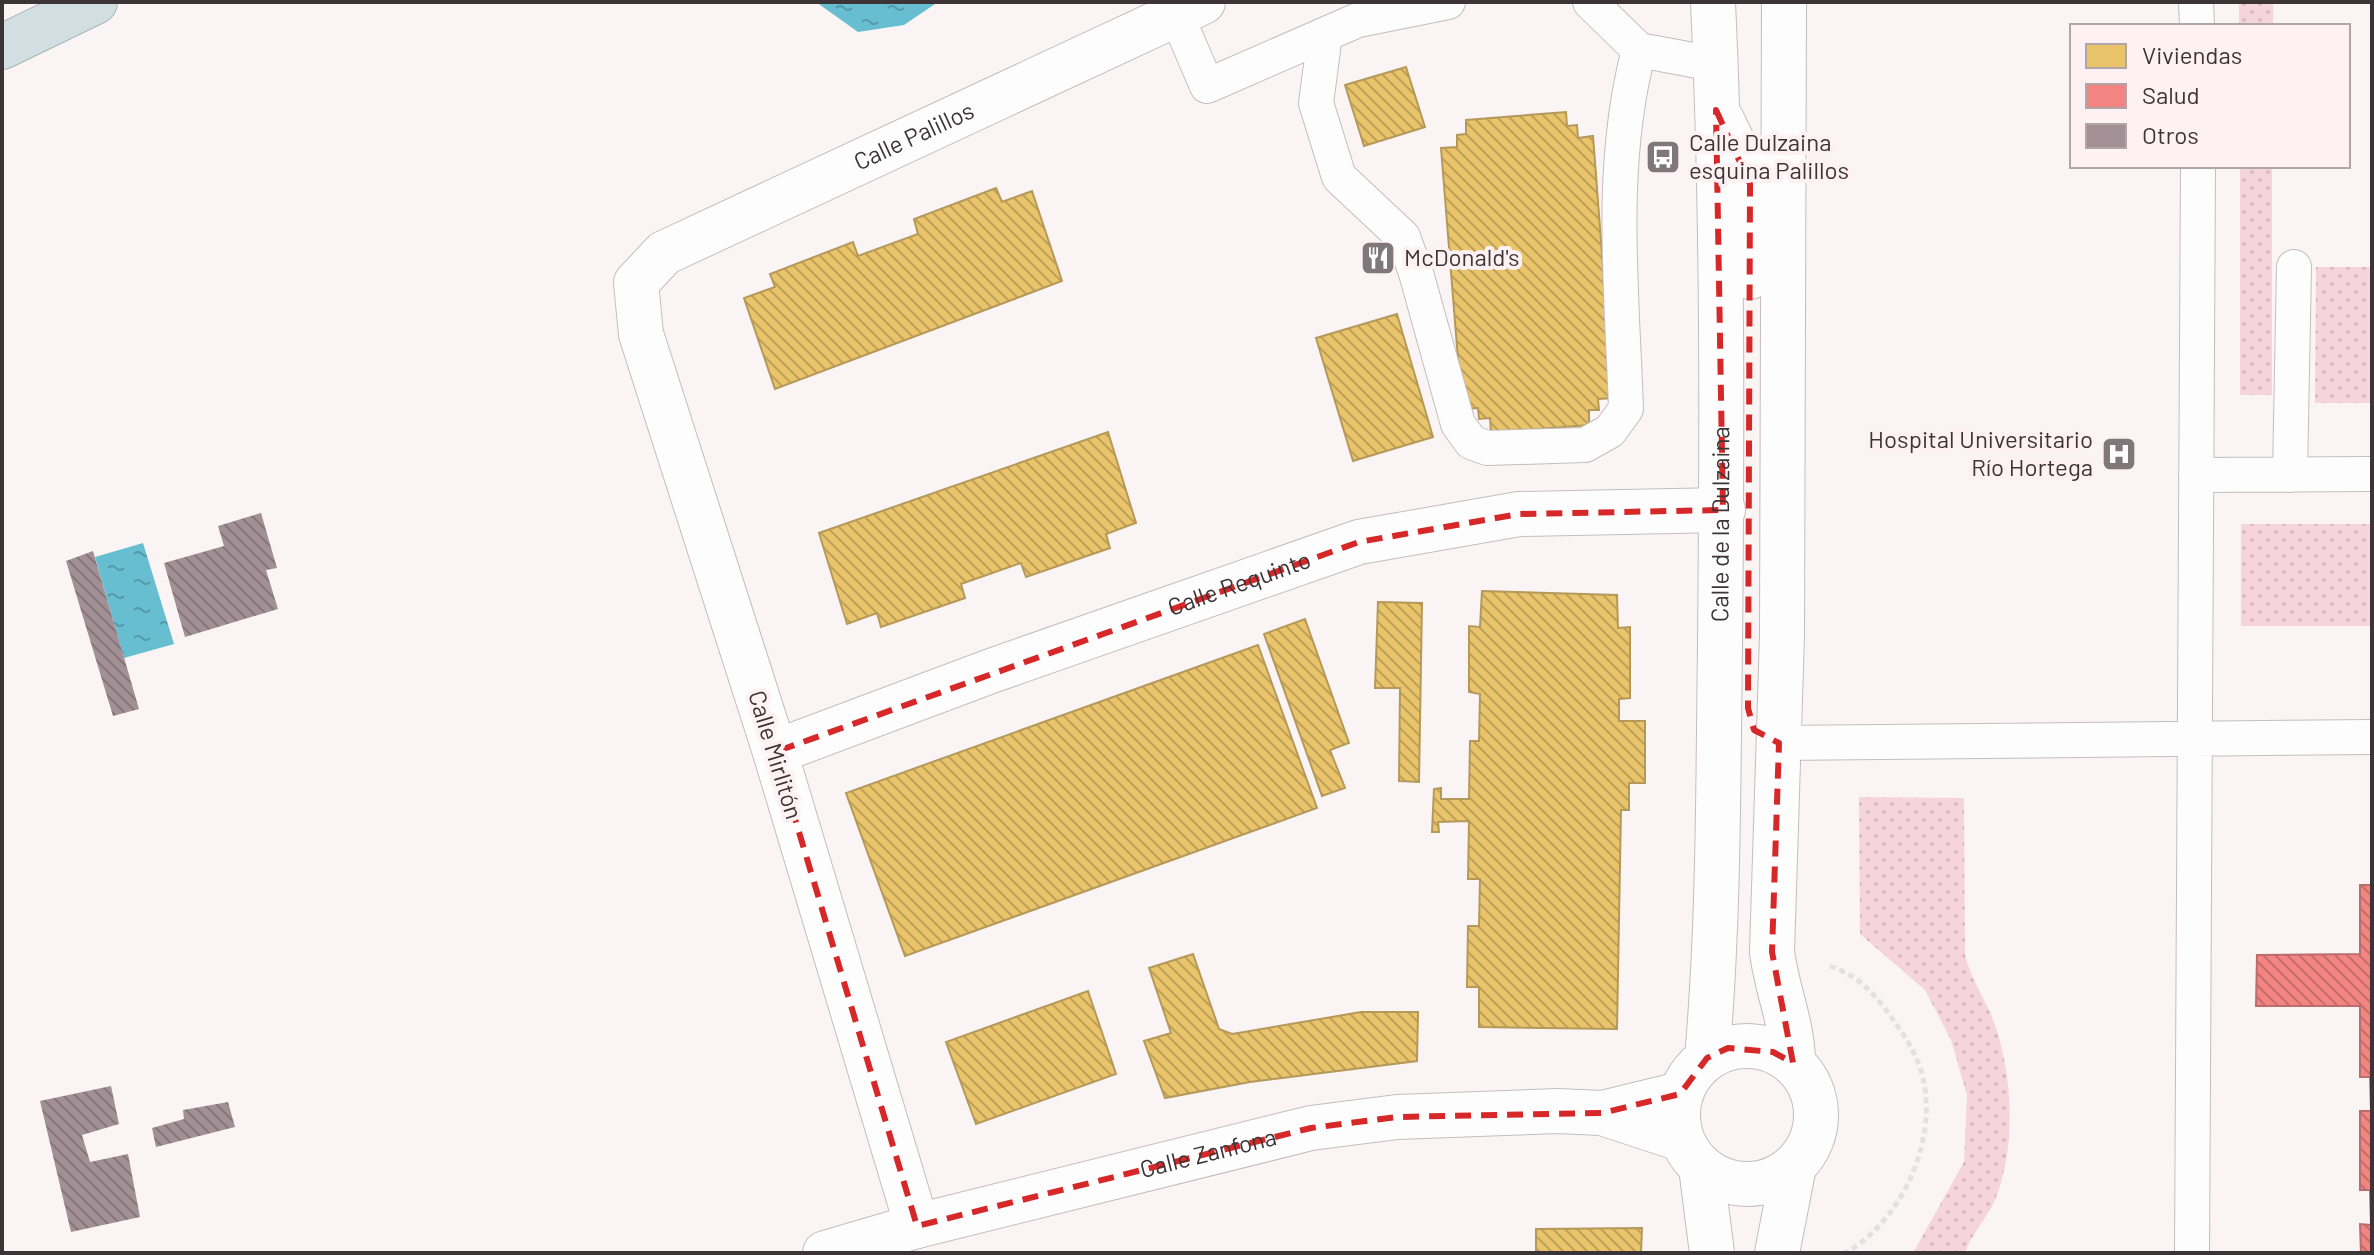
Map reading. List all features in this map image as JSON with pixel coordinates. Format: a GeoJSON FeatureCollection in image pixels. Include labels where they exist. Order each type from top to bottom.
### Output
{"type":"FeatureCollection","features":[{"type":"Feature","properties":{"kind":"highway"},"geometry":{"type":"LineString","coordinates":[[2,47],[95,2]]}},
{"type":"Feature","properties":{"kind":"street","name":"Calle de la Dulzaina"},"geometry":{"type":"LineString","coordinates":[[1707,1058],[1717,941],[1723,493],[1713,2]]}},
{"type":"Feature","properties":{"kind":"street"},"geometry":{"type":"LineString","coordinates":[[1784,2],[1782,635],[1772,952],[1776,982],[1789,1021],[1793,1063]]}},
{"type":"Feature","properties":{"kind":"street","name":"Calle Palillos"},"geometry":{"type":"LineString","coordinates":[[636,283],[664,253],[1190,8]]}},
{"type":"Feature","properties":{"kind":"street","name":"Calle de la Dulzaina"},"geometry":{"type":"LineString","coordinates":[[1716,110],[1745,166],[1750,184],[1748,708],[1754,730],[1768,741],[1779,743],[1745,794],[1744,895],[1734,917],[1717,941]]}},
{"type":"Feature","properties":{"kind":"street","name":"Calle Mirlitón"},"geometry":{"type":"LineString","coordinates":[[636,283],[641,334],[775,752],[917,1226]]}},
{"type":"Feature","properties":{"kind":"street","name":"Calle Requinto"},"geometry":{"type":"LineString","coordinates":[[775,752],[991,671],[1359,542],[1519,514],[1723,493]]}},
{"type":"Feature","properties":{"kind":"street"},"geometry":{"type":"LineString","coordinates":[[1691,1153],[1731,1183],[1753,1184],[1775,1178],[1794,1166],[1808,1147],[1815,1125],[1815,1103],[1807,1081],[1793,1063],[1773,1052],[1751,1046],[1728,1048],[1707,1058],[1691,1073],[1680,1094],[1691,1153],[1712,1253]]}},
{"type":"Feature","properties":{"kind":"street","name":"Calle Zanfona"},"geometry":{"type":"LineString","coordinates":[[825,1253],[917,1226],[1311,1128],[1397,1117],[1557,1111],[1602,1113],[1680,1094]]}},
{"type":"Feature","properties":{"kind":"street","name":"Calle Zanfona"},"geometry":{"type":"LineString","coordinates":[[1602,1113],[1691,1153]]}},
{"type":"Feature","properties":{"kind":"street"},"geometry":{"type":"LineString","coordinates":[[1777,1253],[1794,1166]]}},
{"type":"Feature","properties":{"kind":"lane"},"geometry":{"type":"LineString","coordinates":[[1190,8],[1207,86],[1358,20],[1448,2]]}},
{"type":"Feature","properties":{"kind":"lane"},"geometry":{"type":"LineString","coordinates":[[1590,2],[1639,50],[1714,64]]}},
{"type":"Feature","properties":{"kind":"lane"},"geometry":{"type":"LineString","coordinates":[[2196,2],[2197,24]]}},
{"type":"Feature","properties":{"kind":"lane"},"geometry":{"type":"LineString","coordinates":[[1325,35],[1316,103],[1339,177],[1403,237],[1458,424],[1471,442],[1487,448],[1585,445],[1610,431],[1626,409],[1618,213],[1629,87],[1639,50]]}},
{"type":"Feature","properties":{"kind":"lane"},"geometry":{"type":"LineString","coordinates":[[2192,1253],[2198,168]]}},
{"type":"Feature","properties":{"kind":"lane"},"geometry":{"type":"LineString","coordinates":[[2290,475],[2294,267]]}},
{"type":"Feature","properties":{"kind":"lane"},"geometry":{"type":"LineString","coordinates":[[2196,475],[2372,474]]}},
{"type":"Feature","properties":{"kind":"lane"},"geometry":{"type":"LineString","coordinates":[[1779,743],[2372,737]]}},
{"type":"Feature","properties":{"kind":"path"},"geometry":{"type":"LineString","coordinates":[[1824,963],[1859,979],[1897,1024],[1918,1063],[1925,1102],[1920,1149],[1899,1200],[1873,1232],[1845,1253]]}},
{"type":"Feature","properties":{"kind":"highlighted area"},"geometry":{"type":"Polygon","coordinates":[[[1716,110],[1750,184],[1748,708],[1754,730],[1779,743],[1772,952],[1793,1063],[1773,1052],[1728,1048],[1707,1058],[1680,1094],[1602,1113],[1397,1117],[1311,1128],[917,1226],[775,752],[1359,542],[1519,514],[1723,510],[1716,110]]]}},
{"type":"Feature","properties":{"kind":"shaded area"},"geometry":{"type":"Polygon","coordinates":[[[2239,2],[2273,2],[2273,24],[2239,24],[2239,2]]]}},
{"type":"Feature","properties":{"kind":"shaded area"},"geometry":{"type":"Polygon","coordinates":[[[2240,168],[2272,168],[2272,395],[2240,395],[2240,168]]]}},
{"type":"Feature","properties":{"kind":"shaded area"},"geometry":{"type":"Polygon","coordinates":[[[2316,267],[2372,267],[2372,403],[2315,403],[2316,267]]]}},
{"type":"Feature","properties":{"kind":"shaded area"},"geometry":{"type":"Polygon","coordinates":[[[2241,524],[2372,524],[2372,626],[2241,626],[2241,524]]]}},
{"type":"Feature","properties":{"kind":"shaded area"},"geometry":{"type":"Polygon","coordinates":[[[1859,797],[1964,798],[1965,955],[1999,1038],[2010,1108],[2002,1179],[1995,1200],[1965,1253],[1913,1253],[1964,1162],[1967,1095],[1951,1040],[1925,990],[1860,934],[1859,797]]]}},
{"type":"Feature","properties":{"kind":"water"},"geometry":{"type":"Polygon","coordinates":[[[816,2],[938,2],[904,25],[858,32],[816,2]]]}},
{"type":"Feature","properties":{"kind":"water"},"geometry":{"type":"Polygon","coordinates":[[[143,543],[174,644],[124,658],[95,557],[143,543]]]}},
{"type":"Feature","properties":{"kind":"building: Viviendas"},"geometry":{"type":"Polygon","coordinates":[[[1406,67],[1425,127],[1364,146],[1345,85],[1406,67]]]}},
{"type":"Feature","properties":{"kind":"building: Viviendas"},"geometry":{"type":"Polygon","coordinates":[[[1566,112],[1567,126],[1577,125],[1578,138],[1593,136],[1613,398],[1598,399],[1599,410],[1589,410],[1589,425],[1491,433],[1490,418],[1479,419],[1478,408],[1462,409],[1441,148],[1457,147],[1457,135],[1466,134],[1466,120],[1566,112]]]}},
{"type":"Feature","properties":{"kind":"building: Viviendas"},"geometry":{"type":"Polygon","coordinates":[[[996,188],[1002,202],[1032,191],[1062,281],[775,389],[744,298],[775,287],[770,274],[853,242],[858,256],[918,234],[914,219],[996,188]]]}},
{"type":"Feature","properties":{"kind":"building: Viviendas"},"geometry":{"type":"Polygon","coordinates":[[[1397,314],[1433,437],[1353,461],[1316,338],[1397,314]]]}},
{"type":"Feature","properties":{"kind":"building: Viviendas"},"geometry":{"type":"Polygon","coordinates":[[[1108,432],[1136,523],[1106,534],[1110,548],[1026,577],[1021,563],[961,584],[965,598],[881,627],[877,613],[847,624],[819,533],[1108,432]]]}},
{"type":"Feature","properties":{"kind":"building: Viviendas"},"geometry":{"type":"Polygon","coordinates":[[[1482,591],[1617,595],[1618,628],[1630,627],[1630,698],[1619,699],[1619,721],[1645,721],[1645,783],[1629,783],[1629,810],[1621,810],[1617,1029],[1479,1027],[1479,987],[1467,987],[1468,926],[1479,926],[1480,879],[1468,879],[1469,821],[1438,822],[1439,832],[1432,832],[1434,789],[1441,788],[1441,799],[1469,799],[1470,741],[1479,741],[1480,694],[1469,692],[1469,626],[1480,627],[1482,591]]]}},
{"type":"Feature","properties":{"kind":"building: Viviendas"},"geometry":{"type":"Polygon","coordinates":[[[1378,602],[1422,603],[1419,782],[1399,781],[1400,688],[1375,688],[1378,602]]]}},
{"type":"Feature","properties":{"kind":"building: Viviendas"},"geometry":{"type":"Polygon","coordinates":[[[1305,619],[1349,743],[1330,750],[1345,788],[1322,796],[1264,634],[1305,619]]]}},
{"type":"Feature","properties":{"kind":"building: Viviendas"},"geometry":{"type":"Polygon","coordinates":[[[1258,645],[1317,808],[905,956],[846,793],[1258,645]]]}},
{"type":"Feature","properties":{"kind":"building: Viviendas"},"geometry":{"type":"Polygon","coordinates":[[[1193,954],[1219,1029],[1232,1034],[1361,1012],[1418,1012],[1417,1061],[1250,1082],[1165,1098],[1144,1041],[1171,1033],[1149,968],[1193,954]]]}},
{"type":"Feature","properties":{"kind":"building: Viviendas"},"geometry":{"type":"Polygon","coordinates":[[[1088,991],[1116,1074],[976,1124],[946,1042],[1088,991]]]}},
{"type":"Feature","properties":{"kind":"building: Viviendas"},"geometry":{"type":"Polygon","coordinates":[[[1642,1228],[1641,1253],[1536,1253],[1536,1229],[1642,1228]]]}},
{"type":"Feature","properties":{"kind":"building: Salud"},"geometry":{"type":"Polygon","coordinates":[[[2360,885],[2372,885],[2372,1253],[2361,1253],[2360,1224],[2371,1225],[2370,1190],[2360,1190],[2360,1111],[2371,1111],[2370,1077],[2360,1077],[2360,1006],[2256,1006],[2257,955],[2360,954],[2360,885]]]}},
{"type":"Feature","properties":{"kind":"building: Otros"},"geometry":{"type":"Polygon","coordinates":[[[261,513],[277,568],[266,570],[278,609],[185,637],[164,563],[224,546],[218,526],[261,513]]]}},
{"type":"Feature","properties":{"kind":"building: Otros"},"geometry":{"type":"Polygon","coordinates":[[[93,551],[139,709],[113,716],[66,561],[93,551]]]}},
{"type":"Feature","properties":{"kind":"building: Otros"},"geometry":{"type":"Polygon","coordinates":[[[111,1086],[119,1124],[82,1135],[90,1162],[128,1154],[140,1217],[71,1232],[40,1101],[111,1086]]]}},
{"type":"Feature","properties":{"kind":"building: Otros"},"geometry":{"type":"Polygon","coordinates":[[[228,1102],[235,1127],[156,1147],[152,1128],[184,1119],[183,1110],[228,1102]]]}},
{"type":"Feature","properties":{"kind":"place","name":"Calle Dulzaina esquina Palillos"},"geometry":{"type":"Point","coordinates":[1663,157]}},
{"type":"Feature","properties":{"kind":"place","name":"McDonald's"},"geometry":{"type":"Point","coordinates":[1378,258]}},
{"type":"Feature","properties":{"kind":"place","name":"Hospital Universitario Río Hortega"},"geometry":{"type":"Point","coordinates":[2119,454]}}]}
